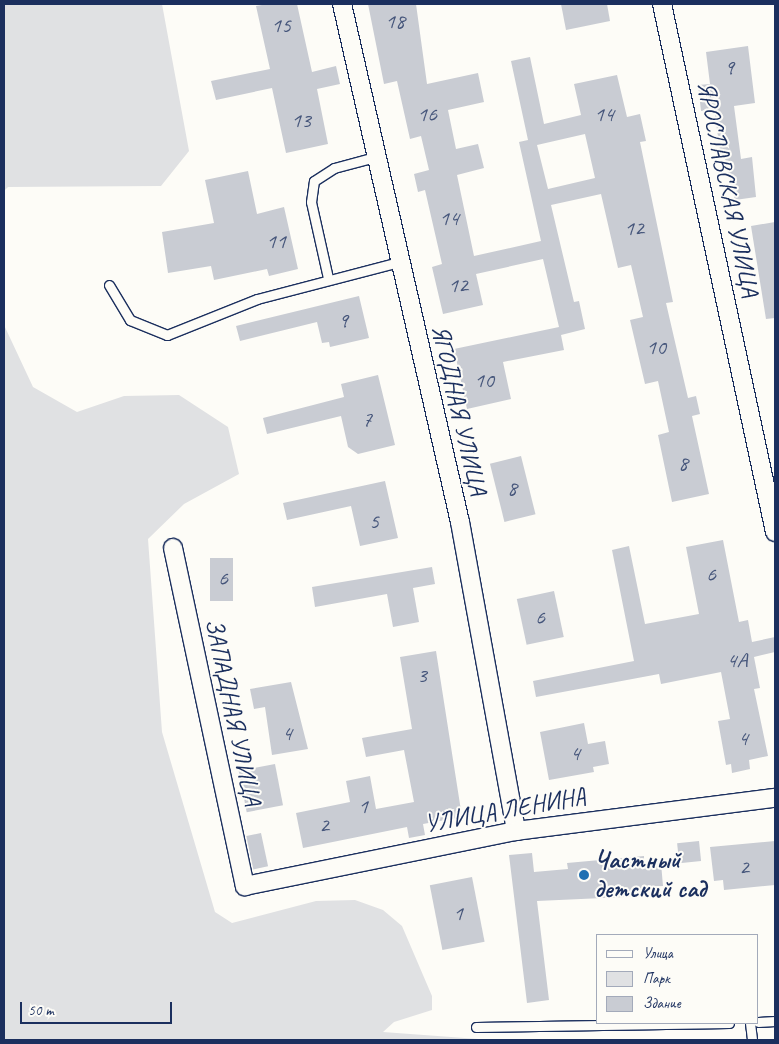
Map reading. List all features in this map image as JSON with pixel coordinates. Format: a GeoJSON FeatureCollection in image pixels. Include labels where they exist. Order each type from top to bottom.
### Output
{"type":"FeatureCollection","features":[{"type":"Feature","properties":{"kind":"street","name":"ЯГОДНАЯ УЛИЦА"},"geometry":{"type":"LineString","coordinates":[[342,4],[477,606],[516,831]]}},
{"type":"Feature","properties":{"kind":"street","name":"ЯРОСЛАВСКАЯ УЛИЦА"},"geometry":{"type":"LineString","coordinates":[[662,4],[775,532]]}},
{"type":"Feature","properties":{"kind":"street","name":"ЗАПАДНАЯ УЛИЦА"},"geometry":{"type":"LineString","coordinates":[[173,548],[245,886]]}},
{"type":"Feature","properties":{"kind":"street","name":"УЛИЦА ЛЕНИНА"},"geometry":{"type":"LineString","coordinates":[[245,886],[516,831],[775,798]]}},
{"type":"Feature","properties":{"kind":"lane"},"geometry":{"type":"LineString","coordinates":[[328,278],[311,202],[314,181],[334,168],[376,157]]}},
{"type":"Feature","properties":{"kind":"lane"},"geometry":{"type":"LineString","coordinates":[[109,285],[130,320],[168,335],[256,299],[328,278],[399,262]]}},
{"type":"Feature","properties":{"kind":"lane"},"geometry":{"type":"LineString","coordinates":[[759,1022],[775,1021]]}},
{"type":"Feature","properties":{"kind":"lane"},"geometry":{"type":"LineString","coordinates":[[476,1027],[665,1024]]}},
{"type":"Feature","properties":{"kind":"lane"},"geometry":{"type":"LineString","coordinates":[[750,1024],[752,1040]]}},
{"type":"Feature","properties":{"kind":"green space"},"geometry":{"type":"Polygon","coordinates":[[[4,4],[162,4],[189,151],[161,186],[8,187],[4,191],[4,4]]]}},
{"type":"Feature","properties":{"kind":"green space"},"geometry":{"type":"Polygon","coordinates":[[[4,325],[33,387],[77,412],[124,396],[179,395],[228,427],[239,474],[184,504],[148,539],[162,732],[215,912],[232,923],[316,901],[355,900],[383,910],[402,926],[432,996],[432,1010],[394,1022],[383,1032],[492,1040],[4,1040],[4,325]]]}},
{"type":"Feature","properties":{"kind":"building"},"geometry":{"type":"Polygon","coordinates":[[[297,4],[312,72],[336,66],[340,84],[317,89],[328,144],[286,153],[272,88],[216,100],[211,81],[270,69],[256,6],[297,4]]]}},
{"type":"Feature","properties":{"kind":"building"},"geometry":{"type":"Polygon","coordinates":[[[368,4],[416,4],[427,84],[478,73],[484,102],[448,110],[456,149],[478,144],[484,168],[457,175],[474,256],[541,241],[519,142],[528,140],[511,61],[530,57],[544,124],[581,115],[574,84],[617,75],[627,117],[640,114],[646,141],[640,142],[673,302],[666,303],[688,398],[696,396],[700,414],[692,416],[709,494],[672,502],[658,435],[669,432],[658,381],[645,384],[630,320],[643,317],[631,265],[618,268],[601,194],[551,205],[574,302],[579,301],[585,329],[561,335],[564,350],[503,362],[511,399],[467,409],[454,349],[559,327],[543,259],[476,274],[483,305],[443,314],[432,267],[442,264],[425,190],[418,192],[414,174],[429,170],[421,136],[410,139],[397,81],[384,84],[368,4]],[[585,134],[537,145],[548,189],[595,178],[585,134]]]}},
{"type":"Feature","properties":{"kind":"building"},"geometry":{"type":"Polygon","coordinates":[[[561,4],[607,4],[610,21],[566,30],[561,4]]]}},
{"type":"Feature","properties":{"kind":"building"},"geometry":{"type":"Polygon","coordinates":[[[748,46],[755,103],[734,106],[741,159],[752,157],[756,197],[735,200],[723,150],[720,150],[714,109],[701,111],[698,85],[710,84],[706,52],[748,46]]]}},
{"type":"Feature","properties":{"kind":"building"},"geometry":{"type":"Polygon","coordinates":[[[248,171],[257,214],[284,207],[298,269],[269,276],[267,269],[214,280],[211,266],[168,273],[162,232],[214,223],[205,180],[248,171]]]}},
{"type":"Feature","properties":{"kind":"building"},"geometry":{"type":"Polygon","coordinates":[[[775,222],[775,318],[766,319],[751,226],[775,222]]]}},
{"type":"Feature","properties":{"kind":"building"},"geometry":{"type":"Polygon","coordinates":[[[359,296],[369,338],[330,347],[329,342],[322,343],[317,322],[240,341],[236,326],[359,296]]]}},
{"type":"Feature","properties":{"kind":"building"},"geometry":{"type":"Polygon","coordinates":[[[378,375],[395,445],[358,454],[348,447],[341,416],[267,434],[263,418],[344,397],[341,384],[378,375]]]}},
{"type":"Feature","properties":{"kind":"building"},"geometry":{"type":"Polygon","coordinates":[[[521,456],[536,514],[504,522],[490,464],[521,456]]]}},
{"type":"Feature","properties":{"kind":"building"},"geometry":{"type":"Polygon","coordinates":[[[385,481],[398,538],[360,546],[351,506],[287,520],[283,503],[385,481]]]}},
{"type":"Feature","properties":{"kind":"building"},"geometry":{"type":"Polygon","coordinates":[[[723,540],[739,622],[748,620],[752,642],[775,637],[775,652],[754,657],[760,688],[754,689],[768,756],[749,760],[750,769],[732,773],[731,764],[726,765],[718,721],[730,719],[721,672],[661,684],[659,674],[536,697],[533,681],[634,661],[612,550],[629,546],[645,624],[699,614],[686,547],[723,540]]]}},
{"type":"Feature","properties":{"kind":"building"},"geometry":{"type":"Polygon","coordinates":[[[210,558],[233,558],[233,601],[210,601],[210,558]]]}},
{"type":"Feature","properties":{"kind":"building"},"geometry":{"type":"Polygon","coordinates":[[[432,567],[435,584],[413,588],[419,622],[393,627],[387,594],[315,607],[312,587],[432,567]]]}},
{"type":"Feature","properties":{"kind":"building"},"geometry":{"type":"Polygon","coordinates":[[[554,591],[564,637],[527,645],[517,599],[554,591]]]}},
{"type":"Feature","properties":{"kind":"building"},"geometry":{"type":"Polygon","coordinates":[[[436,651],[462,817],[423,824],[425,835],[409,838],[407,827],[303,848],[296,813],[350,802],[346,781],[370,776],[376,809],[414,802],[404,750],[366,757],[362,738],[412,729],[400,657],[436,651]]]}},
{"type":"Feature","properties":{"kind":"building"},"geometry":{"type":"Polygon","coordinates":[[[291,682],[308,749],[272,755],[265,707],[254,709],[250,689],[291,682]]]}},
{"type":"Feature","properties":{"kind":"building"},"geometry":{"type":"Polygon","coordinates":[[[584,723],[588,744],[605,741],[609,764],[593,767],[594,772],[549,780],[540,732],[584,723]]]}},
{"type":"Feature","properties":{"kind":"building"},"geometry":{"type":"Polygon","coordinates":[[[275,764],[283,805],[247,812],[239,771],[275,764]]]}},
{"type":"Feature","properties":{"kind":"building"},"geometry":{"type":"Polygon","coordinates":[[[261,833],[268,866],[253,869],[246,836],[261,833]]]}},
{"type":"Feature","properties":{"kind":"building"},"geometry":{"type":"Polygon","coordinates":[[[699,841],[701,861],[679,863],[677,843],[699,841]]]}},
{"type":"Feature","properties":{"kind":"building"},"geometry":{"type":"Polygon","coordinates":[[[775,841],[775,885],[724,890],[723,880],[714,881],[710,847],[775,841]]]}},
{"type":"Feature","properties":{"kind":"building"},"geometry":{"type":"Polygon","coordinates":[[[532,853],[534,872],[568,869],[567,863],[644,856],[644,865],[661,863],[663,886],[646,887],[647,896],[537,901],[549,1000],[527,1003],[509,855],[532,853]]]}},
{"type":"Feature","properties":{"kind":"building"},"geometry":{"type":"Polygon","coordinates":[[[472,877],[485,942],[442,950],[430,885],[472,877]]]}},
{"type":"Feature","properties":{"kind":"place","name":"Частный детский сад"},"geometry":{"type":"Point","coordinates":[584,875]}}]}
